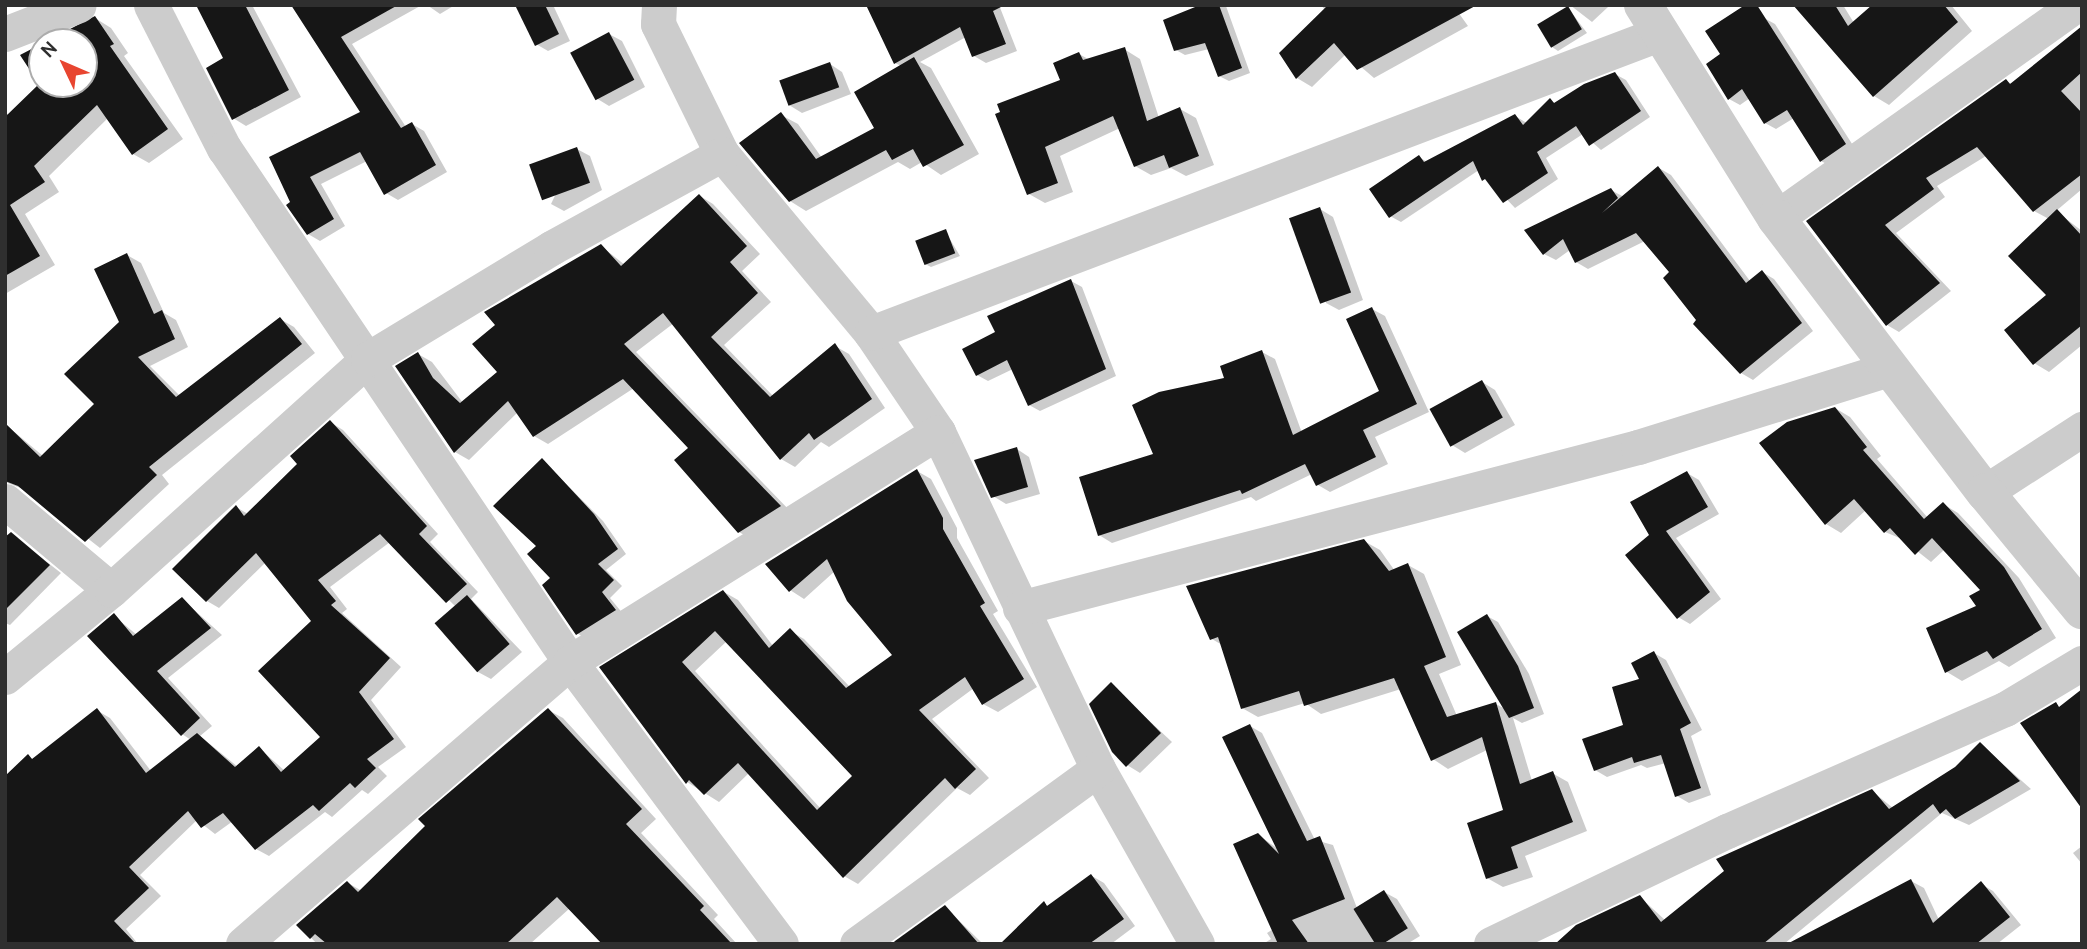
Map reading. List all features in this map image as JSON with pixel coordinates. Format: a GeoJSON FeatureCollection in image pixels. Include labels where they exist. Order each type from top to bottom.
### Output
{"type":"FeatureCollection","features":[{"type":"Feature","properties":{"kind":"street"},"geometry":{"type":"LineString","coordinates":[[5,34],[79,5]]}},
{"type":"Feature","properties":{"kind":"street"},"geometry":{"type":"LineString","coordinates":[[151,5],[224,148],[570,662],[781,944]]}},
{"type":"Feature","properties":{"kind":"street"},"geometry":{"type":"LineString","coordinates":[[659,5],[658,24],[722,154],[871,333],[938,432],[1098,769],[1197,944]]}},
{"type":"Feature","properties":{"kind":"street"},"geometry":{"type":"LineString","coordinates":[[1776,218],[2077,5]]}},
{"type":"Feature","properties":{"kind":"street"},"geometry":{"type":"LineString","coordinates":[[871,333],[1652,19],[1776,218],[1985,492],[2082,610]]}},
{"type":"Feature","properties":{"kind":"street"},"geometry":{"type":"LineString","coordinates":[[5,677],[111,590],[368,359],[551,248],[722,154]]}},
{"type":"Feature","properties":{"kind":"street"},"geometry":{"type":"LineString","coordinates":[[1020,608],[1638,447],[1891,368]]}},
{"type":"Feature","properties":{"kind":"street"},"geometry":{"type":"LineString","coordinates":[[1985,492],[2082,429]]}},
{"type":"Feature","properties":{"kind":"street"},"geometry":{"type":"LineString","coordinates":[[243,944],[570,662],[938,432]]}},
{"type":"Feature","properties":{"kind":"street"},"geometry":{"type":"LineString","coordinates":[[5,500],[111,590]]}},
{"type":"Feature","properties":{"kind":"street"},"geometry":{"type":"LineString","coordinates":[[1491,944],[1727,831],[2004,709],[2082,663]]}},
{"type":"Feature","properties":{"kind":"street"},"geometry":{"type":"LineString","coordinates":[[857,944],[1098,769]]}},
{"type":"Feature","properties":{"kind":"building"},"geometry":{"type":"Polygon","coordinates":[[[196,5],[245,5],[289,90],[232,120],[206,68],[223,58],[196,5]]]}},
{"type":"Feature","properties":{"kind":"building"},"geometry":{"type":"Polygon","coordinates":[[[291,5],[398,5],[341,37],[401,128],[412,122],[436,165],[384,195],[360,152],[310,177],[334,219],[307,235],[286,205],[290,202],[269,157],[360,112],[291,5]]]}},
{"type":"Feature","properties":{"kind":"building"},"geometry":{"type":"Polygon","coordinates":[[[515,5],[545,5],[559,34],[535,46],[515,5]]]}},
{"type":"Feature","properties":{"kind":"building"},"geometry":{"type":"Polygon","coordinates":[[[866,5],[1005,5],[993,11],[1006,44],[972,57],[960,27],[894,64],[866,5]]]}},
{"type":"Feature","properties":{"kind":"building"},"geometry":{"type":"Polygon","coordinates":[[[1200,5],[1219,5],[1242,68],[1218,77],[1205,43],[1174,51],[1163,20],[1200,5]]]}},
{"type":"Feature","properties":{"kind":"building"},"geometry":{"type":"Polygon","coordinates":[[[1328,5],[1477,5],[1357,70],[1334,43],[1296,79],[1279,53],[1328,5]]]}},
{"type":"Feature","properties":{"kind":"building"},"geometry":{"type":"Polygon","coordinates":[[[1745,5],[1757,5],[1846,144],[1820,162],[1787,110],[1764,124],[1742,89],[1728,100],[1706,64],[1720,54],[1705,31],[1745,5]]]}},
{"type":"Feature","properties":{"kind":"building"},"geometry":{"type":"Polygon","coordinates":[[[1793,5],[1835,5],[1848,26],[1872,5],[1944,5],[1958,22],[1873,97],[1793,5]]]}},
{"type":"Feature","properties":{"kind":"building"},"geometry":{"type":"Polygon","coordinates":[[[1568,6],[1582,29],[1551,48],[1537,25],[1568,6]]]}},
{"type":"Feature","properties":{"kind":"building"},"geometry":{"type":"Polygon","coordinates":[[[95,16],[114,44],[110,46],[168,129],[132,155],[97,105],[34,166],[45,182],[10,205],[40,256],[5,276],[5,117],[28,95],[28,98],[98,98],[98,28],[72,28],[95,16]]]}},
{"type":"Feature","properties":{"kind":"building"},"geometry":{"type":"Polygon","coordinates":[[[2082,26],[2082,72],[2061,91],[2082,113],[2082,174],[2033,212],[1977,147],[1926,178],[1934,189],[1885,225],[1940,283],[1886,326],[1806,221],[2006,79],[2010,84],[2082,26]]]}},
{"type":"Feature","properties":{"kind":"building"},"geometry":{"type":"Polygon","coordinates":[[[609,32],[634,80],[596,100],[570,53],[609,32]]]}},
{"type":"Feature","properties":{"kind":"building"},"geometry":{"type":"Polygon","coordinates":[[[1125,47],[1147,121],[1180,107],[1199,156],[1169,168],[1164,155],[1134,167],[1113,116],[1045,147],[1058,183],[1027,195],[995,114],[1000,112],[997,104],[1060,80],[1053,63],[1079,52],[1083,60],[1125,47]]]}},
{"type":"Feature","properties":{"kind":"building"},"geometry":{"type":"Polygon","coordinates":[[[28,51],[28,67],[20,55],[28,51]]]}},
{"type":"Feature","properties":{"kind":"building"},"geometry":{"type":"Polygon","coordinates":[[[914,57],[964,145],[923,167],[913,149],[892,160],[886,150],[789,202],[739,143],[781,112],[816,159],[874,128],[854,92],[914,57]]]}},
{"type":"Feature","properties":{"kind":"building"},"geometry":{"type":"Polygon","coordinates":[[[830,62],[839,87],[788,106],[779,80],[830,62]]]}},
{"type":"Feature","properties":{"kind":"building"},"geometry":{"type":"Polygon","coordinates":[[[1615,72],[1641,111],[1589,146],[1576,126],[1537,152],[1548,173],[1503,203],[1485,179],[1482,181],[1473,161],[1389,218],[1369,189],[1419,155],[1424,162],[1515,114],[1523,125],[1550,98],[1554,103],[1584,84],[1615,72]]]}},
{"type":"Feature","properties":{"kind":"building"},"geometry":{"type":"Polygon","coordinates":[[[577,147],[590,183],[542,200],[529,164],[577,147]]]}},
{"type":"Feature","properties":{"kind":"building"},"geometry":{"type":"Polygon","coordinates":[[[1658,166],[1746,283],[1762,270],[1802,323],[1740,374],[1693,324],[1696,320],[1663,278],[1669,272],[1636,233],[1575,263],[1563,239],[1543,255],[1524,230],[1611,188],[1618,198],[1602,213],[1658,166]]]}},
{"type":"Feature","properties":{"kind":"building"},"geometry":{"type":"Polygon","coordinates":[[[699,194],[747,246],[730,262],[758,293],[711,337],[770,397],[835,343],[872,399],[814,440],[809,433],[780,460],[663,313],[624,344],[781,506],[738,533],[674,460],[688,448],[623,379],[533,437],[508,401],[454,453],[395,366],[418,352],[433,378],[460,403],[497,372],[472,344],[495,325],[484,312],[601,244],[621,266],[699,194]]]}},
{"type":"Feature","properties":{"kind":"building"},"geometry":{"type":"Polygon","coordinates":[[[1320,207],[1351,293],[1320,304],[1289,218],[1320,207]]]}},
{"type":"Feature","properties":{"kind":"building"},"geometry":{"type":"Polygon","coordinates":[[[2057,209],[2082,236],[2082,325],[2033,365],[2004,330],[2046,295],[2008,256],[2057,209]]]}},
{"type":"Feature","properties":{"kind":"building"},"geometry":{"type":"Polygon","coordinates":[[[946,229],[955,253],[925,265],[915,241],[946,229]]]}},
{"type":"Feature","properties":{"kind":"building"},"geometry":{"type":"Polygon","coordinates":[[[127,253],[154,314],[162,310],[175,339],[138,357],[176,397],[280,317],[302,344],[149,467],[157,475],[85,542],[18,486],[5,481],[5,423],[40,457],[94,404],[64,374],[119,322],[94,269],[127,253]]]}},
{"type":"Feature","properties":{"kind":"building"},"geometry":{"type":"Polygon","coordinates":[[[1071,279],[1106,369],[1028,406],[1007,360],[976,376],[962,349],[995,332],[987,316],[1071,279]]]}},
{"type":"Feature","properties":{"kind":"building"},"geometry":{"type":"Polygon","coordinates":[[[1372,307],[1417,404],[1363,430],[1376,457],[1316,486],[1305,464],[1242,494],[1240,490],[1098,536],[1079,477],[1153,454],[1132,405],[1159,392],[1224,378],[1220,366],[1262,350],[1293,435],[1379,391],[1346,319],[1372,307]]]}},
{"type":"Feature","properties":{"kind":"building"},"geometry":{"type":"Polygon","coordinates":[[[1482,380],[1503,418],[1450,447],[1430,409],[1482,380]]]}},
{"type":"Feature","properties":{"kind":"building"},"geometry":{"type":"Polygon","coordinates":[[[1835,407],[1867,447],[1863,450],[1924,519],[1943,502],[2004,567],[2042,629],[1993,659],[1987,651],[1945,673],[1926,628],[1976,606],[1969,596],[1980,590],[1932,538],[1915,555],[1890,528],[1884,533],[1854,499],[1825,525],[1759,443],[1787,422],[1835,407]]]}},
{"type":"Feature","properties":{"kind":"building"},"geometry":{"type":"Polygon","coordinates":[[[330,420],[427,526],[419,534],[467,584],[446,603],[380,534],[318,580],[336,601],[331,605],[390,658],[359,692],[394,739],[367,759],[376,768],[355,788],[350,783],[319,811],[313,805],[255,850],[223,813],[201,828],[188,811],[129,867],[149,888],[114,921],[136,944],[5,944],[5,776],[28,754],[32,759],[97,708],[146,773],[197,733],[235,767],[259,746],[281,772],[320,737],[258,671],[311,621],[256,553],[206,602],[172,569],[236,505],[244,516],[297,464],[290,456],[330,420]]]}},
{"type":"Feature","properties":{"kind":"building"},"geometry":{"type":"Polygon","coordinates":[[[1017,447],[1028,487],[991,498],[974,460],[1017,447]]]}},
{"type":"Feature","properties":{"kind":"building"},"geometry":{"type":"Polygon","coordinates":[[[542,458],[594,514],[618,549],[598,564],[614,580],[602,592],[616,610],[576,635],[542,585],[550,578],[527,554],[536,546],[493,506],[542,458]]]}},
{"type":"Feature","properties":{"kind":"building"},"geometry":{"type":"Polygon","coordinates":[[[917,469],[943,518],[943,529],[985,603],[980,606],[1024,679],[982,705],[965,677],[919,710],[976,769],[955,789],[945,778],[843,878],[738,763],[704,795],[689,780],[686,784],[599,667],[723,590],[769,648],[790,628],[846,688],[892,655],[847,601],[827,559],[789,592],[765,564],[917,469]],[[715,631],[682,662],[817,810],[852,776],[715,631]]]}},
{"type":"Feature","properties":{"kind":"building"},"geometry":{"type":"Polygon","coordinates":[[[1687,471],[1708,507],[1666,531],[1710,592],[1677,619],[1625,555],[1649,535],[1630,502],[1687,471]]]}},
{"type":"Feature","properties":{"kind":"building"},"geometry":{"type":"Polygon","coordinates":[[[11,532],[50,565],[5,610],[5,537],[11,532]]]}},
{"type":"Feature","properties":{"kind":"building"},"geometry":{"type":"Polygon","coordinates":[[[1364,539],[1389,571],[1408,563],[1446,657],[1424,666],[1447,717],[1496,702],[1520,784],[1553,771],[1573,822],[1511,847],[1518,868],[1486,879],[1467,823],[1503,810],[1482,737],[1431,761],[1394,678],[1304,706],[1299,691],[1241,709],[1218,637],[1210,640],[1186,586],[1364,539]]]}},
{"type":"Feature","properties":{"kind":"building"},"geometry":{"type":"Polygon","coordinates":[[[467,595],[510,644],[477,672],[435,623],[467,595]]]}},
{"type":"Feature","properties":{"kind":"building"},"geometry":{"type":"Polygon","coordinates":[[[182,597],[211,628],[157,671],[200,718],[181,736],[87,636],[114,613],[133,636],[182,597]]]}},
{"type":"Feature","properties":{"kind":"building"},"geometry":{"type":"Polygon","coordinates":[[[1487,614],[1518,666],[1534,708],[1509,718],[1457,632],[1487,614]]]}},
{"type":"Feature","properties":{"kind":"building"},"geometry":{"type":"Polygon","coordinates":[[[1654,651],[1691,723],[1680,729],[1701,788],[1675,797],[1661,755],[1634,763],[1632,757],[1594,771],[1582,739],[1623,725],[1612,687],[1639,679],[1631,663],[1654,651]]]}},
{"type":"Feature","properties":{"kind":"building"},"geometry":{"type":"Polygon","coordinates":[[[1111,682],[1161,733],[1126,767],[1112,752],[1089,704],[1111,682]]]}},
{"type":"Feature","properties":{"kind":"building"},"geometry":{"type":"Polygon","coordinates":[[[2082,689],[2082,809],[2020,723],[2056,702],[2059,707],[2082,689]]]}},
{"type":"Feature","properties":{"kind":"building"},"geometry":{"type":"Polygon","coordinates":[[[548,708],[642,809],[626,824],[704,906],[700,910],[732,944],[602,944],[557,897],[506,944],[327,944],[315,934],[310,939],[296,925],[347,881],[358,892],[425,826],[418,819],[548,708]]]}},
{"type":"Feature","properties":{"kind":"building"},"geometry":{"type":"Polygon","coordinates":[[[1250,724],[1307,841],[1320,836],[1345,899],[1292,920],[1309,944],[1278,944],[1233,844],[1258,833],[1279,854],[1222,737],[1250,724]]]}},
{"type":"Feature","properties":{"kind":"building"},"geometry":{"type":"Polygon","coordinates":[[[1980,742],[2020,781],[1955,819],[1946,809],[1940,814],[1933,804],[1763,944],[1555,944],[1576,925],[1640,895],[1661,922],[1724,871],[1716,859],[1872,789],[1889,809],[1955,767],[1980,742]]]}},
{"type":"Feature","properties":{"kind":"building"},"geometry":{"type":"Polygon","coordinates":[[[1091,874],[1124,919],[1089,944],[1000,944],[1044,901],[1047,906],[1091,874]]]}},
{"type":"Feature","properties":{"kind":"building"},"geometry":{"type":"Polygon","coordinates":[[[1911,879],[1933,923],[1981,881],[2010,917],[1976,944],[1787,944],[1911,879]]]}},
{"type":"Feature","properties":{"kind":"building"},"geometry":{"type":"Polygon","coordinates":[[[1384,890],[1408,928],[1383,944],[1375,944],[1353,909],[1384,890]]]}},
{"type":"Feature","properties":{"kind":"building"},"geometry":{"type":"Polygon","coordinates":[[[945,905],[979,944],[892,944],[895,941],[945,905]]]}}]}
